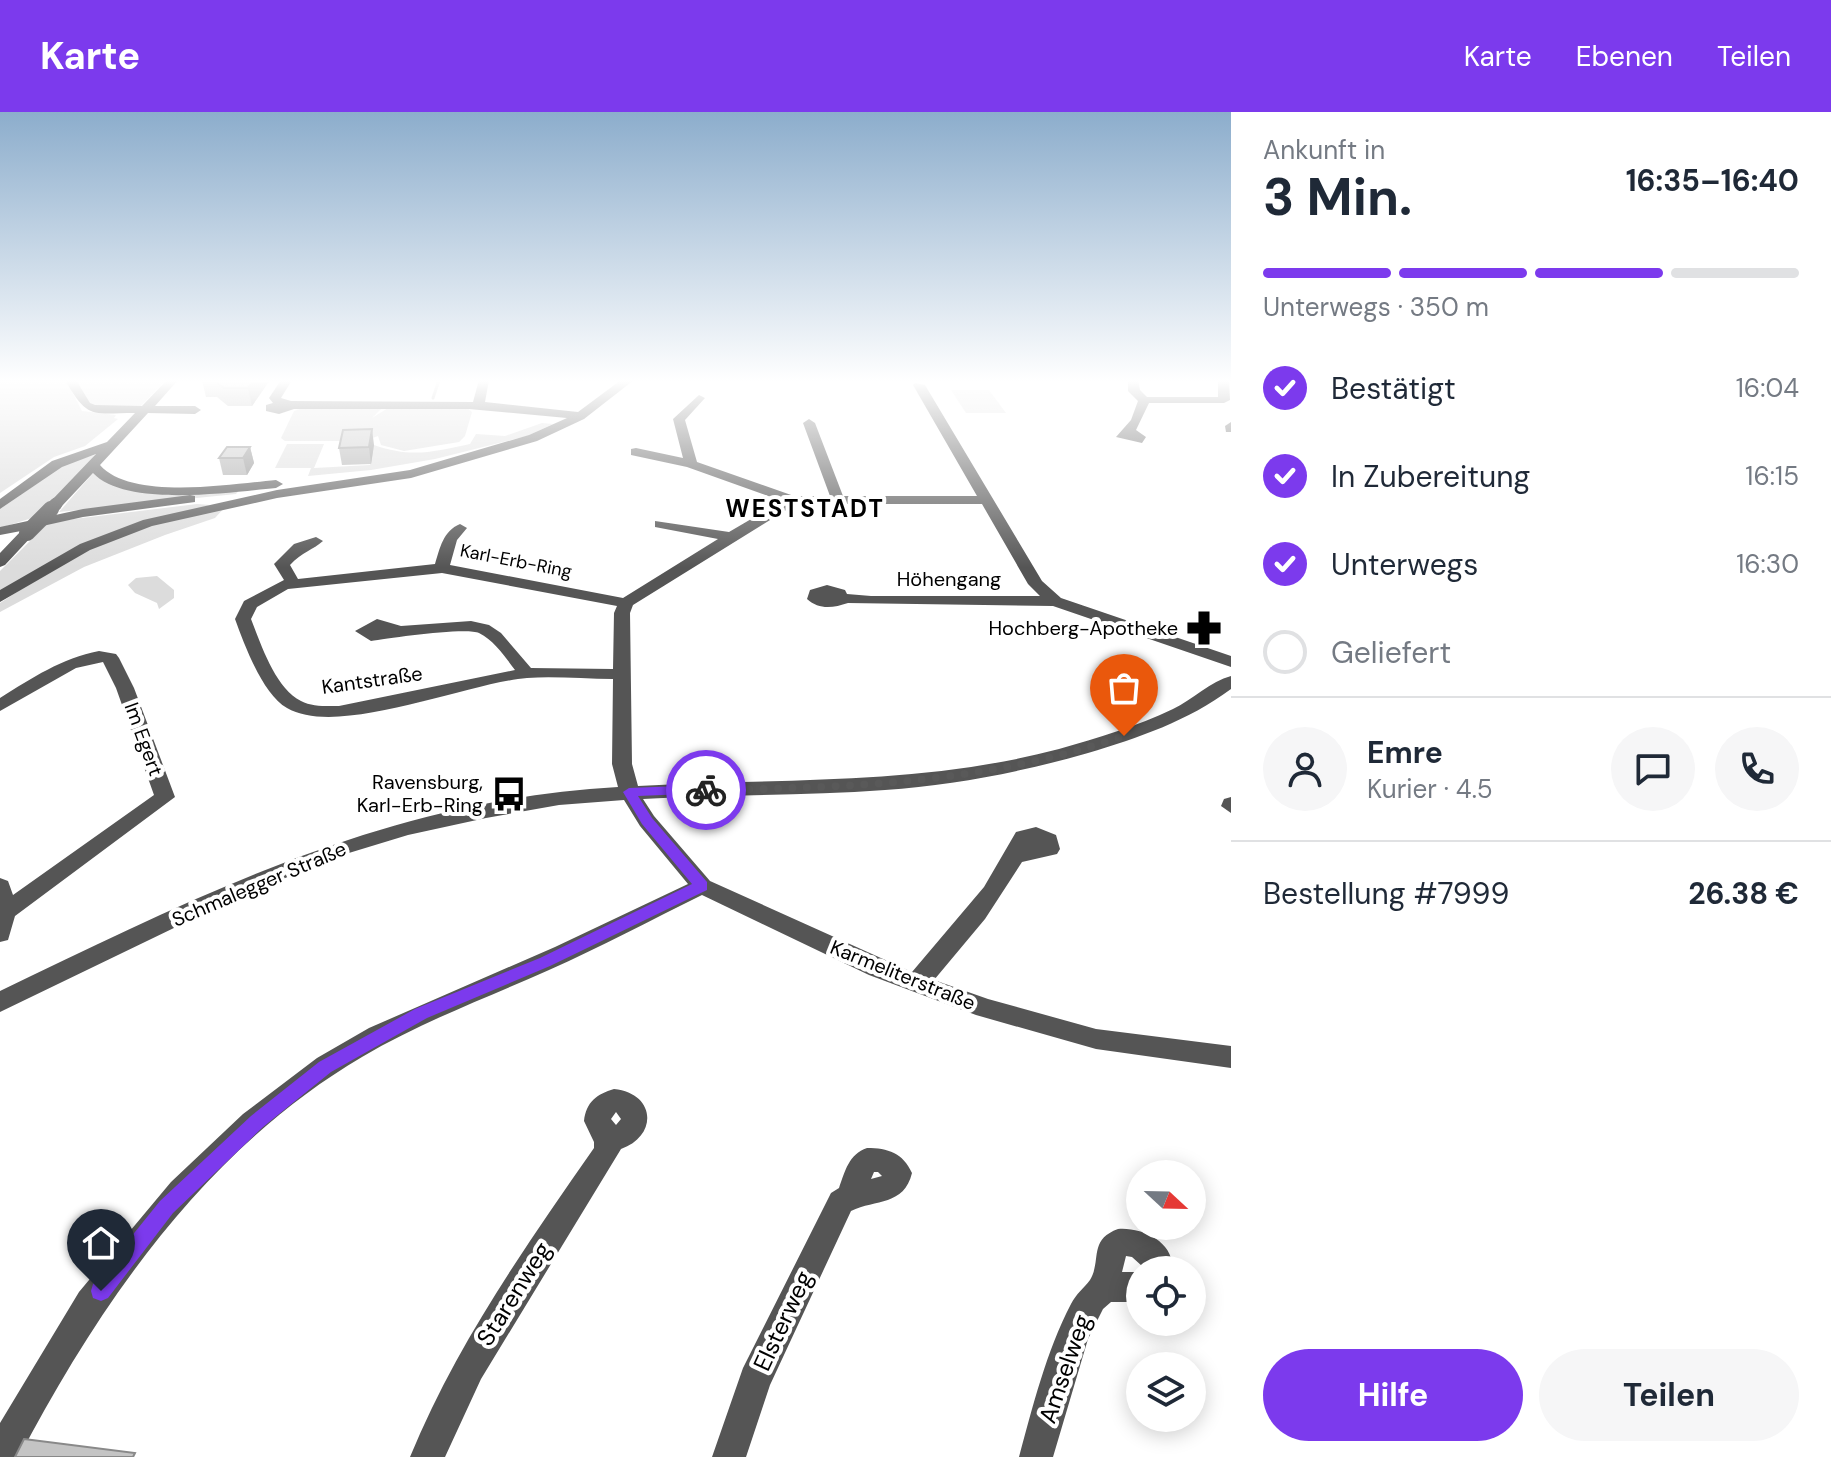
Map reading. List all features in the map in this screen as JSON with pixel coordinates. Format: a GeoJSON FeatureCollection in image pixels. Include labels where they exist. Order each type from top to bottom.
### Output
{"type":"FeatureCollection","features":[{"type":"Feature","properties":{"kind":"street"},"geometry":{"type":"LineString","coordinates":[[0,562],[114,443]]}},
{"type":"Feature","properties":{"kind":"street"},"geometry":{"type":"LineString","coordinates":[[0,505],[57,464],[114,443]]}},
{"type":"Feature","properties":{"kind":"street"},"geometry":{"type":"LineString","coordinates":[[0,531],[83,513],[167,502],[277,494],[388,479],[516,443]]}},
{"type":"Feature","properties":{"kind":"street"},"geometry":{"type":"LineString","coordinates":[[816,443],[838,500]]}},
{"type":"Feature","properties":{"kind":"street"},"geometry":{"type":"LineString","coordinates":[[953,443],[1036,584],[1055,601],[1231,662]]}},
{"type":"Feature","properties":{"kind":"street"},"geometry":{"type":"LineString","coordinates":[[665,457],[687,445],[691,464]]}},
{"type":"Feature","properties":{"kind":"street"},"geometry":{"type":"LineString","coordinates":[[636,452],[691,464],[793,500],[986,500]]}},
{"type":"Feature","properties":{"kind":"street"},"geometry":{"type":"LineString","coordinates":[[93,465],[103,477],[124,485],[217,488],[358,475],[474,455]]}},
{"type":"Feature","properties":{"kind":"street"},"geometry":{"type":"LineString","coordinates":[[0,597],[85,547],[148,523],[277,494]]}},
{"type":"Feature","properties":{"kind":"street"},"geometry":{"type":"LineString","coordinates":[[629,792],[622,764],[622,613],[626,603],[637,593],[793,500]]}},
{"type":"Feature","properties":{"kind":"street"},"geometry":{"type":"LineString","coordinates":[[167,502],[222,505]]}},
{"type":"Feature","properties":{"kind":"street"},"geometry":{"type":"LineString","coordinates":[[660,524],[734,537]]}},
{"type":"Feature","properties":{"kind":"street","name":"Karl-Erb-Ring"},"geometry":{"type":"LineString","coordinates":[[460,528],[450,539],[442,568],[626,603]]}},
{"type":"Feature","properties":{"kind":"street"},"geometry":{"type":"LineString","coordinates":[[293,583],[282,564],[299,547],[316,541]]}},
{"type":"Feature","properties":{"kind":"street","name":"Kantstraße"},"geometry":{"type":"LineString","coordinates":[[442,568],[293,583],[258,598],[245,610],[243,619],[279,690],[289,701],[302,708],[339,712],[526,673],[622,674]]}},
{"type":"Feature","properties":{"kind":"street","name":"Höhengang"},"geometry":{"type":"LineString","coordinates":[[843,598],[871,601],[1055,601]]}},
{"type":"Feature","properties":{"kind":"street"},"geometry":{"type":"LineString","coordinates":[[399,631],[474,625],[489,630],[503,641],[526,673]]}},
{"type":"Feature","properties":{"kind":"street","name":"Im Egert"},"geometry":{"type":"LineString","coordinates":[[0,706],[81,659],[97,655],[110,658],[125,688],[165,797],[2,923]]}},
{"type":"Feature","properties":{"kind":"street","name":"Schmalegger Straße"},"geometry":{"type":"LineString","coordinates":[[0,1002],[245,885],[329,852],[467,815],[584,795],[884,785],[998,770],[1073,752],[1140,730],[1193,706],[1231,681]]}},
{"type":"Feature","properties":{"kind":"street","name":"Karmeliterstraße"},"geometry":{"type":"LineString","coordinates":[[629,792],[647,821],[702,886],[877,969],[916,984],[1096,1039],[1231,1057]]}},
{"type":"Feature","properties":{"kind":"street"},"geometry":{"type":"LineString","coordinates":[[916,984],[947,950],[1018,856]]}},
{"type":"Feature","properties":{"kind":"street","name":"Im Egert"},"geometry":{"type":"LineString","coordinates":[[0,886],[2,923]]}},
{"type":"Feature","properties":{"kind":"street"},"geometry":{"type":"LineString","coordinates":[[0,1457],[66,1339],[118,1267],[166,1207],[257,1121],[325,1067],[421,1014],[545,962],[702,886]]}},
{"type":"Feature","properties":{"kind":"street","name":"Starenweg"},"geometry":{"type":"LineString","coordinates":[[427,1457],[469,1367],[534,1260],[607,1151],[609,1136]]}},
{"type":"Feature","properties":{"kind":"street","name":"Elsterweg"},"geometry":{"type":"LineString","coordinates":[[729,1457],[755,1380],[792,1299],[841,1202],[852,1194]]}},
{"type":"Feature","properties":{"kind":"street","name":"Amselweg"},"geometry":{"type":"LineString","coordinates":[[1036,1457],[1078,1322],[1093,1296],[1104,1287],[1111,1252],[1118,1243],[1130,1241],[1141,1245],[1152,1256]]}},
{"type":"Feature","properties":{"kind":"street"},"geometry":{"type":"LineString","coordinates":[[1104,1287],[1126,1287]]}},
{"type":"Feature","properties":{"kind":"shaded area"},"geometry":{"type":"Polygon","coordinates":[[[0,443],[89,443],[54,457],[0,493],[0,443]]]}},
{"type":"Feature","properties":{"kind":"shaded area"},"geometry":{"type":"Polygon","coordinates":[[[380,443],[454,443],[404,451],[380,443]]]}},
{"type":"Feature","properties":{"kind":"shaded area"},"geometry":{"type":"Polygon","coordinates":[[[500,443],[435,459],[371,470],[308,476],[311,468],[275,468],[287,444],[324,444],[314,468],[370,465],[374,445],[411,453],[500,443]]]}},
{"type":"Feature","properties":{"kind":"shaded area"},"geometry":{"type":"Polygon","coordinates":[[[95,455],[56,504],[32,518],[0,528],[0,509],[68,462],[95,455]]]}},
{"type":"Feature","properties":{"kind":"shaded area"},"geometry":{"type":"Polygon","coordinates":[[[95,471],[122,487],[240,489],[236,494],[59,512],[95,471]]]}},
{"type":"Feature","properties":{"kind":"shaded area"},"geometry":{"type":"Polygon","coordinates":[[[210,505],[76,550],[0,594],[0,571],[49,522],[210,505]]]}},
{"type":"Feature","properties":{"kind":"shaded area"},"geometry":{"type":"Polygon","coordinates":[[[226,506],[215,518],[84,567],[0,612],[0,603],[71,557],[141,527],[226,506]]]}},
{"type":"Feature","properties":{"kind":"shaded area"},"geometry":{"type":"Polygon","coordinates":[[[157,576],[174,590],[174,598],[159,609],[157,603],[135,593],[128,585],[136,578],[157,576]]]}},
{"type":"Feature","properties":{"kind":"building"},"geometry":{"type":"Polygon","coordinates":[[[340,443],[370,443],[369,447],[339,448],[340,443]]]}},
{"type":"Feature","properties":{"kind":"building"},"geometry":{"type":"Polygon","coordinates":[[[227,447],[250,447],[243,458],[219,458],[227,447]]]}},
{"type":"Feature","properties":{"kind":"building"},"geometry":{"type":"Polygon","coordinates":[[[24,1439],[135,1453],[133,1457],[15,1457],[24,1439]]]}},
{"type":"Feature","properties":{"kind":"way so far"},"geometry":{"type":"LineString","coordinates":[[706,790],[884,785],[955,777],[1073,752],[1124,736]]}},
{"type":"Feature","properties":{"kind":"place","name":"Hochberg-Apotheke"},"geometry":{"type":"Point","coordinates":[1204,628]}},
{"type":"Feature","properties":{"kind":"place","name":"Ravensburg, Karl-Erb-Ring"},"geometry":{"type":"Point","coordinates":[509,794]}},
{"type":"Feature","properties":{"kind":"district","name":"WESTSTADT"},"geometry":{"type":"Point","coordinates":[805,509]}},
{"type":"Feature","properties":{"kind":"route"},"geometry":{"type":"LineString","coordinates":[[101,1291],[166,1207],[257,1121],[325,1067],[421,1014],[545,962],[702,886],[647,821],[629,792],[706,790]]}}]}
